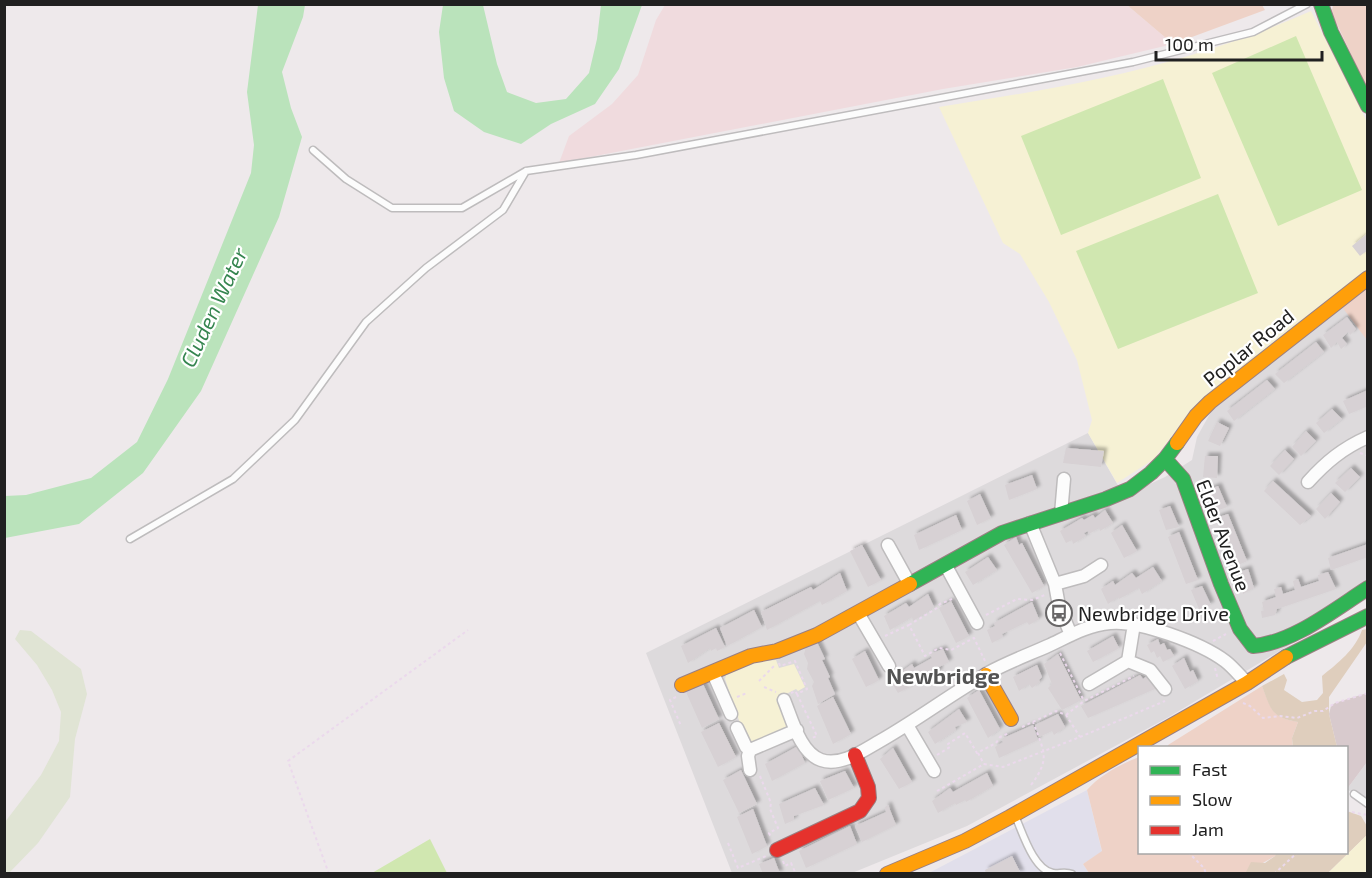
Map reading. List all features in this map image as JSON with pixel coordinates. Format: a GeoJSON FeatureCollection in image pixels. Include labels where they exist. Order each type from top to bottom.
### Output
{"type":"FeatureCollection","features":[{"type":"Feature","properties":{"kind":"main road"},"geometry":{"type":"LineString","coordinates":[[1321,4],[1331,32],[1368,106]]}},
{"type":"Feature","properties":{"kind":"main road","name":"Poplar Road"},"geometry":{"type":"LineString","coordinates":[[1166,459],[1196,416],[1210,402],[1368,278]]}},
{"type":"Feature","properties":{"kind":"main road"},"geometry":{"type":"LineString","coordinates":[[682,685],[751,656],[798,644],[946,566],[1002,533],[1130,489],[1166,459]]}},
{"type":"Feature","properties":{"kind":"main road","name":"Elder Avenue"},"geometry":{"type":"LineString","coordinates":[[1166,459],[1183,479],[1203,538],[1240,629],[1245,639],[1253,646],[1267,645],[1305,628],[1368,588]]}},
{"type":"Feature","properties":{"kind":"main road"},"geometry":{"type":"LineString","coordinates":[[1142,746],[1288,656],[1368,616]]}},
{"type":"Feature","properties":{"kind":"main road"},"geometry":{"type":"LineString","coordinates":[[988,673],[1011,719]]}},
{"type":"Feature","properties":{"kind":"main road"},"geometry":{"type":"LineString","coordinates":[[889,873],[964,841],[1138,748]]}},
{"type":"Feature","properties":{"kind":"main road"},"geometry":{"type":"LineString","coordinates":[[777,851],[860,811],[868,798],[868,787],[855,755]]}},
{"type":"Feature","properties":{"kind":"street"},"geometry":{"type":"LineString","coordinates":[[1308,482],[1326,462],[1346,447],[1368,437]]}},
{"type":"Feature","properties":{"kind":"street"},"geometry":{"type":"LineString","coordinates":[[1061,514],[1064,479]]}},
{"type":"Feature","properties":{"kind":"street"},"geometry":{"type":"LineString","coordinates":[[1030,524],[1056,587],[1059,606],[1071,635]]}},
{"type":"Feature","properties":{"kind":"street"},"geometry":{"type":"LineString","coordinates":[[888,545],[909,584]]}},
{"type":"Feature","properties":{"kind":"street"},"geometry":{"type":"LineString","coordinates":[[1056,587],[1084,576],[1101,565]]}},
{"type":"Feature","properties":{"kind":"street"},"geometry":{"type":"LineString","coordinates":[[946,566],[980,625]]}},
{"type":"Feature","properties":{"kind":"street"},"geometry":{"type":"LineString","coordinates":[[858,613],[889,666]]}},
{"type":"Feature","properties":{"kind":"street"},"geometry":{"type":"LineString","coordinates":[[786,697],[797,730],[812,756],[824,761],[836,761],[855,755],[907,725],[988,673],[1071,635],[1108,623],[1155,628],[1225,661],[1247,683]]}},
{"type":"Feature","properties":{"kind":"street"},"geometry":{"type":"LineString","coordinates":[[1128,661],[1134,624]]}},
{"type":"Feature","properties":{"kind":"street"},"geometry":{"type":"LineString","coordinates":[[1128,661],[1150,670],[1167,694]]}},
{"type":"Feature","properties":{"kind":"street"},"geometry":{"type":"LineString","coordinates":[[1089,684],[1128,661]]}},
{"type":"Feature","properties":{"kind":"street"},"geometry":{"type":"LineString","coordinates":[[713,673],[731,714]]}},
{"type":"Feature","properties":{"kind":"street"},"geometry":{"type":"LineString","coordinates":[[907,725],[931,766]]}},
{"type":"Feature","properties":{"kind":"street"},"geometry":{"type":"LineString","coordinates":[[737,728],[746,747],[750,750]]}},
{"type":"Feature","properties":{"kind":"street"},"geometry":{"type":"LineString","coordinates":[[754,770],[748,756],[750,750],[797,730]]}},
{"type":"Feature","properties":{"kind":"lane"},"geometry":{"type":"LineString","coordinates":[[313,150],[346,179],[392,208],[462,208],[526,171],[636,155],[1133,62],[1253,32],[1307,4]]}},
{"type":"Feature","properties":{"kind":"lane"},"geometry":{"type":"LineString","coordinates":[[130,539],[233,479],[295,420],[366,321],[426,268],[503,210],[526,171]]}},
{"type":"Feature","properties":{"kind":"lane"},"geometry":{"type":"LineString","coordinates":[[1354,794],[1368,804]]}},
{"type":"Feature","properties":{"kind":"lane"},"geometry":{"type":"LineString","coordinates":[[1014,815],[1037,864],[1053,873],[1072,873]]}},
{"type":"Feature","properties":{"kind":"path"},"geometry":{"type":"LineString","coordinates":[[909,625],[925,656],[939,648],[951,650],[974,638],[980,625],[1017,599],[1032,600],[1056,587]]}},
{"type":"Feature","properties":{"kind":"path"},"geometry":{"type":"LineString","coordinates":[[875,641],[909,625],[940,604],[962,595]]}},
{"type":"Feature","properties":{"kind":"path"},"geometry":{"type":"LineString","coordinates":[[329,873],[288,761],[468,630]]}},
{"type":"Feature","properties":{"kind":"path"},"geometry":{"type":"LineString","coordinates":[[974,638],[988,673]]}},
{"type":"Feature","properties":{"kind":"path"},"geometry":{"type":"LineString","coordinates":[[1055,643],[1084,701]]}},
{"type":"Feature","properties":{"kind":"path"},"geometry":{"type":"LineString","coordinates":[[759,681],[778,661],[780,666],[795,661],[807,689],[797,694]]}},
{"type":"Feature","properties":{"kind":"path"},"geometry":{"type":"LineString","coordinates":[[1066,714],[1084,701],[1140,673],[1142,667]]}},
{"type":"Feature","properties":{"kind":"path"},"geometry":{"type":"LineString","coordinates":[[681,726],[670,700],[680,695],[677,687],[682,685]]}},
{"type":"Feature","properties":{"kind":"path"},"geometry":{"type":"LineString","coordinates":[[786,697],[795,691],[817,736],[803,743]]}},
{"type":"Feature","properties":{"kind":"path"},"geometry":{"type":"LineString","coordinates":[[1228,694],[1236,701],[1250,706],[1263,718],[1280,716],[1297,718],[1306,713],[1323,711],[1335,703],[1368,693]]}},
{"type":"Feature","properties":{"kind":"path"},"geometry":{"type":"LineString","coordinates":[[937,790],[984,764],[1003,766],[1080,737],[1167,694]]}},
{"type":"Feature","properties":{"kind":"path"},"geometry":{"type":"LineString","coordinates":[[977,753],[996,743],[1000,737],[1056,711],[1066,714],[1080,737]]}},
{"type":"Feature","properties":{"kind":"path"},"geometry":{"type":"LineString","coordinates":[[1029,788],[1042,770],[1044,751],[1033,722]]}},
{"type":"Feature","properties":{"kind":"path"},"geometry":{"type":"LineString","coordinates":[[931,766],[950,747],[948,744],[965,733],[984,764]]}},
{"type":"Feature","properties":{"kind":"path"},"geometry":{"type":"LineString","coordinates":[[754,770],[771,802],[770,809],[778,828],[769,833],[785,866],[791,862],[796,873]]}},
{"type":"Feature","properties":{"kind":"path"},"geometry":{"type":"LineString","coordinates":[[1348,811],[1368,815]]}},
{"type":"Feature","properties":{"kind":"path"},"geometry":{"type":"LineString","coordinates":[[728,843],[738,868],[777,851]]}},
{"type":"Feature","properties":{"kind":"path"},"geometry":{"type":"LineString","coordinates":[[1190,854],[1206,873]]}},
{"type":"Feature","properties":{"kind":"path"},"geometry":{"type":"LineString","coordinates":[[1274,873],[1296,854]]}},
{"type":"Feature","properties":{"kind":"shaded area"},"geometry":{"type":"Polygon","coordinates":[[[665,5],[1127,5],[1173,44],[1077,67],[943,89],[559,163],[569,136],[612,104],[638,75],[656,20],[665,5]]]}},
{"type":"Feature","properties":{"kind":"shaded area"},"geometry":{"type":"Polygon","coordinates":[[[1127,5],[1262,5],[1265,10],[1173,44],[1127,5]]]}},
{"type":"Feature","properties":{"kind":"shaded area"},"geometry":{"type":"Polygon","coordinates":[[[1333,5],[1367,5],[1367,88],[1335,20],[1333,5]]]}},
{"type":"Feature","properties":{"kind":"shaded area"},"geometry":{"type":"Polygon","coordinates":[[[1311,11],[1367,122],[1367,270],[1197,404],[1154,459],[1117,483],[1088,433],[1092,420],[1077,360],[1049,302],[1020,254],[1003,243],[939,107],[1061,86],[1155,65],[1234,41],[1311,11]]]}},
{"type":"Feature","properties":{"kind":"shaded area"},"geometry":{"type":"Polygon","coordinates":[[[1296,36],[1362,190],[1278,226],[1212,73],[1296,36]]]}},
{"type":"Feature","properties":{"kind":"shaded area"},"geometry":{"type":"Polygon","coordinates":[[[1163,79],[1201,178],[1061,235],[1021,136],[1163,79]]]}},
{"type":"Feature","properties":{"kind":"shaded area"},"geometry":{"type":"Polygon","coordinates":[[[1218,194],[1258,293],[1118,349],[1076,251],[1218,194]]]}},
{"type":"Feature","properties":{"kind":"shaded area"},"geometry":{"type":"Polygon","coordinates":[[[1367,286],[1367,340],[1342,307],[1367,286]]]}},
{"type":"Feature","properties":{"kind":"shaded area"},"geometry":{"type":"Polygon","coordinates":[[[1367,288],[1367,599],[1167,718],[967,826],[852,873],[732,873],[646,653],[1088,433],[1124,496],[1165,477],[1192,460],[1197,437],[1212,410],[1367,288]]]}},
{"type":"Feature","properties":{"kind":"shaded area"},"geometry":{"type":"Polygon","coordinates":[[[1367,629],[1367,642],[1329,697],[1329,714],[1337,746],[1293,746],[1292,738],[1298,722],[1282,718],[1273,711],[1262,686],[1284,674],[1287,680],[1284,690],[1302,702],[1317,700],[1323,693],[1322,676],[1350,650],[1362,630],[1367,629]]]}},
{"type":"Feature","properties":{"kind":"shaded area"},"geometry":{"type":"Polygon","coordinates":[[[20,630],[31,631],[81,669],[87,694],[75,739],[70,797],[38,843],[9,873],[5,873],[5,822],[41,775],[59,741],[61,712],[52,690],[37,665],[15,639],[20,630]]]}},
{"type":"Feature","properties":{"kind":"shaded area"},"geometry":{"type":"Polygon","coordinates":[[[776,660],[779,668],[794,664],[805,687],[776,699],[788,723],[783,732],[753,743],[745,738],[725,679],[726,675],[754,662],[776,660]]]}},
{"type":"Feature","properties":{"kind":"shaded area"},"geometry":{"type":"Polygon","coordinates":[[[1262,686],[1277,715],[1298,722],[1292,738],[1293,746],[1168,745],[1262,686]]]}},
{"type":"Feature","properties":{"kind":"shaded area"},"geometry":{"type":"Polygon","coordinates":[[[1367,693],[1367,762],[1348,788],[1348,746],[1337,746],[1329,714],[1331,706],[1367,693]]]}},
{"type":"Feature","properties":{"kind":"shaded area"},"geometry":{"type":"Polygon","coordinates":[[[1138,757],[1138,854],[1276,854],[1275,856],[1245,873],[1089,873],[1083,864],[1102,851],[1087,790],[1111,770],[1138,757]]]}},
{"type":"Feature","properties":{"kind":"shaded area"},"geometry":{"type":"Polygon","coordinates":[[[1367,762],[1367,804],[1348,788],[1367,762]]]}},
{"type":"Feature","properties":{"kind":"shaded area"},"geometry":{"type":"Polygon","coordinates":[[[1087,790],[1102,852],[1083,864],[1089,873],[927,874],[1087,790]]]}},
{"type":"Feature","properties":{"kind":"shaded area"},"geometry":{"type":"Polygon","coordinates":[[[1348,811],[1361,816],[1367,826],[1367,835],[1348,854],[1348,811]]]}},
{"type":"Feature","properties":{"kind":"shaded area"},"geometry":{"type":"Polygon","coordinates":[[[1367,835],[1367,873],[1328,873],[1348,854],[1367,835]]]}},
{"type":"Feature","properties":{"kind":"shaded area"},"geometry":{"type":"Polygon","coordinates":[[[430,839],[447,873],[372,873],[430,839]]]}},
{"type":"Feature","properties":{"kind":"shaded area"},"geometry":{"type":"Polygon","coordinates":[[[1276,854],[1348,854],[1328,873],[1245,874],[1251,862],[1265,863],[1276,854]]]}},
{"type":"Feature","properties":{"kind":"water","name":"Cluden Water"},"geometry":{"type":"Polygon","coordinates":[[[258,5],[305,5],[303,17],[282,72],[291,108],[302,137],[279,217],[201,391],[143,473],[79,524],[5,538],[5,496],[26,495],[91,478],[137,442],[168,379],[251,173],[254,145],[247,92],[258,5]]]}},
{"type":"Feature","properties":{"kind":"water"},"geometry":{"type":"Polygon","coordinates":[[[443,5],[483,5],[497,64],[507,92],[536,103],[566,99],[589,73],[597,39],[601,5],[642,5],[619,69],[595,104],[551,124],[521,144],[484,132],[454,111],[444,78],[439,32],[443,5]]]}},
{"type":"Feature","properties":{"kind":"building"},"geometry":{"type":"Polygon","coordinates":[[[1368,233],[1368,250],[1360,256],[1352,246],[1368,233]]]}},
{"type":"Feature","properties":{"kind":"building"},"geometry":{"type":"Polygon","coordinates":[[[1347,317],[1356,329],[1350,335],[1348,332],[1342,338],[1347,344],[1341,349],[1337,342],[1331,348],[1323,335],[1347,317]]]}},
{"type":"Feature","properties":{"kind":"building"},"geometry":{"type":"Polygon","coordinates":[[[1316,342],[1324,352],[1284,383],[1275,374],[1316,342]]]}},
{"type":"Feature","properties":{"kind":"building"},"geometry":{"type":"Polygon","coordinates":[[[1267,380],[1275,389],[1234,421],[1227,411],[1267,380]]]}},
{"type":"Feature","properties":{"kind":"building"},"geometry":{"type":"Polygon","coordinates":[[[1368,390],[1368,406],[1349,414],[1343,401],[1368,390]]]}},
{"type":"Feature","properties":{"kind":"building"},"geometry":{"type":"Polygon","coordinates":[[[1332,409],[1342,419],[1324,433],[1316,423],[1332,409]]]}},
{"type":"Feature","properties":{"kind":"building"},"geometry":{"type":"Polygon","coordinates":[[[1217,422],[1229,428],[1220,446],[1208,441],[1217,422]]]}},
{"type":"Feature","properties":{"kind":"building"},"geometry":{"type":"Polygon","coordinates":[[[1306,431],[1316,441],[1301,456],[1292,447],[1306,431]]]}},
{"type":"Feature","properties":{"kind":"building"},"geometry":{"type":"Polygon","coordinates":[[[1066,448],[1104,451],[1101,467],[1063,463],[1066,448]]]}},
{"type":"Feature","properties":{"kind":"building"},"geometry":{"type":"Polygon","coordinates":[[[1285,450],[1294,459],[1279,475],[1270,466],[1285,450]]]}},
{"type":"Feature","properties":{"kind":"building"},"geometry":{"type":"Polygon","coordinates":[[[1205,456],[1218,456],[1217,478],[1203,477],[1205,456]]]}},
{"type":"Feature","properties":{"kind":"building"},"geometry":{"type":"Polygon","coordinates":[[[1351,468],[1360,477],[1345,492],[1335,483],[1351,468]]]}},
{"type":"Feature","properties":{"kind":"building"},"geometry":{"type":"Polygon","coordinates":[[[1032,475],[1037,489],[1009,500],[1005,485],[1032,475]]]}},
{"type":"Feature","properties":{"kind":"building"},"geometry":{"type":"Polygon","coordinates":[[[1273,481],[1311,516],[1300,525],[1264,491],[1273,481]]]}},
{"type":"Feature","properties":{"kind":"building"},"geometry":{"type":"Polygon","coordinates":[[[1218,486],[1227,507],[1213,512],[1206,491],[1218,486]]]}},
{"type":"Feature","properties":{"kind":"building"},"geometry":{"type":"Polygon","coordinates":[[[1331,493],[1340,502],[1325,519],[1316,509],[1331,493]]]}},
{"type":"Feature","properties":{"kind":"building"},"geometry":{"type":"Polygon","coordinates":[[[980,494],[991,518],[977,525],[967,501],[980,494]]]}},
{"type":"Feature","properties":{"kind":"building"},"geometry":{"type":"Polygon","coordinates":[[[1170,506],[1179,527],[1166,530],[1159,510],[1170,506]]]}},
{"type":"Feature","properties":{"kind":"building"},"geometry":{"type":"Polygon","coordinates":[[[1105,510],[1113,523],[1100,531],[1099,528],[1089,534],[1088,531],[1084,533],[1086,536],[1073,544],[1072,540],[1066,543],[1060,531],[1082,518],[1084,520],[1093,515],[1095,518],[1105,510]]]}},
{"type":"Feature","properties":{"kind":"building"},"geometry":{"type":"Polygon","coordinates":[[[1228,514],[1247,561],[1236,566],[1216,518],[1228,514]]]}},
{"type":"Feature","properties":{"kind":"building"},"geometry":{"type":"Polygon","coordinates":[[[956,515],[962,530],[919,550],[914,535],[956,515]]]}},
{"type":"Feature","properties":{"kind":"building"},"geometry":{"type":"Polygon","coordinates":[[[1122,525],[1137,551],[1124,558],[1111,533],[1122,525]]]}},
{"type":"Feature","properties":{"kind":"building"},"geometry":{"type":"Polygon","coordinates":[[[1179,532],[1198,580],[1186,584],[1168,537],[1179,532]]]}},
{"type":"Feature","properties":{"kind":"building"},"geometry":{"type":"Polygon","coordinates":[[[1016,537],[1019,545],[1022,543],[1044,586],[1032,593],[1004,545],[1016,537]]]}},
{"type":"Feature","properties":{"kind":"building"},"geometry":{"type":"Polygon","coordinates":[[[1368,544],[1368,557],[1331,570],[1328,558],[1368,544]]]}},
{"type":"Feature","properties":{"kind":"building"},"geometry":{"type":"Polygon","coordinates":[[[862,545],[881,580],[868,587],[850,551],[862,545]]]}},
{"type":"Feature","properties":{"kind":"building"},"geometry":{"type":"Polygon","coordinates":[[[988,557],[997,570],[973,585],[965,572],[988,557]]]}},
{"type":"Feature","properties":{"kind":"building"},"geometry":{"type":"Polygon","coordinates":[[[1153,567],[1162,581],[1142,594],[1139,588],[1108,604],[1101,589],[1113,581],[1115,585],[1132,573],[1136,578],[1153,567]]]}},
{"type":"Feature","properties":{"kind":"building"},"geometry":{"type":"Polygon","coordinates":[[[1248,569],[1254,588],[1243,594],[1236,573],[1248,569]]]}},
{"type":"Feature","properties":{"kind":"building"},"geometry":{"type":"Polygon","coordinates":[[[1328,572],[1336,589],[1277,609],[1275,615],[1262,618],[1261,611],[1264,611],[1262,602],[1276,597],[1274,589],[1281,587],[1283,594],[1295,590],[1293,581],[1298,579],[1301,587],[1319,581],[1318,575],[1328,572]]]}},
{"type":"Feature","properties":{"kind":"building"},"geometry":{"type":"Polygon","coordinates":[[[840,573],[847,591],[822,605],[820,601],[767,630],[761,612],[811,587],[813,590],[840,573]]]}},
{"type":"Feature","properties":{"kind":"building"},"geometry":{"type":"Polygon","coordinates":[[[1202,586],[1211,605],[1199,609],[1191,590],[1202,586]]]}},
{"type":"Feature","properties":{"kind":"building"},"geometry":{"type":"Polygon","coordinates":[[[928,594],[934,607],[913,621],[912,617],[890,630],[884,616],[906,603],[909,607],[928,594]]]}},
{"type":"Feature","properties":{"kind":"building"},"geometry":{"type":"Polygon","coordinates":[[[951,601],[969,636],[956,643],[939,608],[951,601]]]}},
{"type":"Feature","properties":{"kind":"building"},"geometry":{"type":"Polygon","coordinates":[[[1032,602],[1039,619],[1029,625],[1027,622],[1002,634],[1003,637],[992,643],[987,630],[995,626],[994,623],[1032,602]]]}},
{"type":"Feature","properties":{"kind":"building"},"geometry":{"type":"Polygon","coordinates":[[[754,610],[762,627],[727,646],[720,628],[754,610]]]}},
{"type":"Feature","properties":{"kind":"building"},"geometry":{"type":"Polygon","coordinates":[[[716,628],[725,647],[717,651],[716,648],[711,651],[710,648],[688,663],[681,646],[716,628]]]}},
{"type":"Feature","properties":{"kind":"building"},"geometry":{"type":"Polygon","coordinates":[[[1113,636],[1119,648],[1093,662],[1087,651],[1113,636]]]}},
{"type":"Feature","properties":{"kind":"building"},"geometry":{"type":"Polygon","coordinates":[[[1158,639],[1160,645],[1164,643],[1167,650],[1170,649],[1174,656],[1163,662],[1160,656],[1157,658],[1154,651],[1151,653],[1147,645],[1158,639]]]}},
{"type":"Feature","properties":{"kind":"building"},"geometry":{"type":"Polygon","coordinates":[[[816,640],[825,659],[822,660],[835,694],[818,704],[812,686],[814,682],[807,669],[808,663],[804,654],[807,644],[816,640]]]}},
{"type":"Feature","properties":{"kind":"building"},"geometry":{"type":"Polygon","coordinates":[[[943,649],[949,662],[939,667],[939,672],[898,693],[890,680],[912,664],[914,668],[932,658],[930,654],[943,649]]]}},
{"type":"Feature","properties":{"kind":"building"},"geometry":{"type":"Polygon","coordinates":[[[865,651],[879,680],[866,687],[852,659],[865,651]]]}},
{"type":"Feature","properties":{"kind":"building"},"geometry":{"type":"Polygon","coordinates":[[[1058,654],[1081,700],[1062,710],[1048,688],[1052,684],[1044,664],[1058,654]]]}},
{"type":"Feature","properties":{"kind":"building"},"geometry":{"type":"Polygon","coordinates":[[[1184,658],[1190,672],[1193,670],[1198,681],[1185,689],[1172,666],[1184,658]]]}},
{"type":"Feature","properties":{"kind":"building"},"geometry":{"type":"Polygon","coordinates":[[[1037,665],[1042,677],[1040,682],[1032,688],[1029,684],[1019,691],[1013,677],[1037,665]]]}},
{"type":"Feature","properties":{"kind":"building"},"geometry":{"type":"Polygon","coordinates":[[[1150,674],[1157,688],[1088,718],[1081,706],[1140,675],[1143,679],[1150,674]]]}},
{"type":"Feature","properties":{"kind":"building"},"geometry":{"type":"Polygon","coordinates":[[[703,684],[719,719],[702,728],[686,692],[703,684]]]}},
{"type":"Feature","properties":{"kind":"building"},"geometry":{"type":"Polygon","coordinates":[[[979,690],[1000,729],[988,738],[967,698],[979,690]]]}},
{"type":"Feature","properties":{"kind":"building"},"geometry":{"type":"Polygon","coordinates":[[[833,697],[851,734],[833,744],[817,706],[833,697]]]}},
{"type":"Feature","properties":{"kind":"building"},"geometry":{"type":"Polygon","coordinates":[[[959,709],[967,722],[955,727],[956,730],[935,744],[928,732],[959,709]]]}},
{"type":"Feature","properties":{"kind":"building"},"geometry":{"type":"Polygon","coordinates":[[[1058,714],[1065,727],[1054,735],[1052,731],[1039,737],[1035,725],[1058,714]]]}},
{"type":"Feature","properties":{"kind":"building"},"geometry":{"type":"Polygon","coordinates":[[[719,723],[736,757],[718,767],[701,732],[719,723]]]}},
{"type":"Feature","properties":{"kind":"building"},"geometry":{"type":"Polygon","coordinates":[[[1033,725],[1038,740],[999,758],[995,747],[1003,742],[1001,739],[1033,725]]]}},
{"type":"Feature","properties":{"kind":"building"},"geometry":{"type":"Polygon","coordinates":[[[798,746],[805,763],[772,781],[765,764],[798,746]]]}},
{"type":"Feature","properties":{"kind":"building"},"geometry":{"type":"Polygon","coordinates":[[[893,748],[912,782],[899,789],[880,759],[893,748]]]}},
{"type":"Feature","properties":{"kind":"building"},"geometry":{"type":"Polygon","coordinates":[[[741,770],[757,804],[739,813],[723,780],[741,770]]]}},
{"type":"Feature","properties":{"kind":"building"},"geometry":{"type":"Polygon","coordinates":[[[845,771],[854,788],[828,800],[820,781],[845,771]]]}},
{"type":"Feature","properties":{"kind":"building"},"geometry":{"type":"Polygon","coordinates":[[[987,773],[993,786],[966,802],[965,800],[956,805],[955,803],[938,813],[932,801],[950,788],[953,792],[987,773]]]}},
{"type":"Feature","properties":{"kind":"building"},"geometry":{"type":"Polygon","coordinates":[[[815,788],[824,805],[794,816],[794,820],[785,824],[779,804],[815,788]]]}},
{"type":"Feature","properties":{"kind":"building"},"geometry":{"type":"Polygon","coordinates":[[[888,805],[896,825],[862,842],[855,826],[886,812],[885,807],[888,805]]]}},
{"type":"Feature","properties":{"kind":"building"},"geometry":{"type":"Polygon","coordinates":[[[753,809],[767,846],[752,854],[737,817],[753,809]]]}},
{"type":"Feature","properties":{"kind":"building"},"geometry":{"type":"Polygon","coordinates":[[[850,826],[857,844],[806,868],[799,851],[850,826]]]}},
{"type":"Feature","properties":{"kind":"building"},"geometry":{"type":"Polygon","coordinates":[[[1012,856],[1021,874],[986,874],[985,870],[1012,856]]]}},
{"type":"Feature","properties":{"kind":"building"},"geometry":{"type":"Polygon","coordinates":[[[774,858],[780,874],[763,874],[759,864],[774,858]]]}},
{"type":"Feature","properties":{"kind":"traffic: fast"},"geometry":{"type":"LineString","coordinates":[[1321,4],[1331,32],[1368,106]]}},
{"type":"Feature","properties":{"kind":"traffic: fast"},"geometry":{"type":"LineString","coordinates":[[910,584],[1002,533],[1130,489],[1151,473],[1177,443]]}},
{"type":"Feature","properties":{"kind":"traffic: fast"},"geometry":{"type":"LineString","coordinates":[[1165,459],[1183,479],[1221,584],[1240,629],[1253,646],[1268,644],[1298,632],[1368,588]]}},
{"type":"Feature","properties":{"kind":"traffic: fast"},"geometry":{"type":"LineString","coordinates":[[1286,657],[1368,616]]}},
{"type":"Feature","properties":{"kind":"traffic: slow"},"geometry":{"type":"LineString","coordinates":[[1177,443],[1196,416],[1210,402],[1368,278]]}},
{"type":"Feature","properties":{"kind":"traffic: slow"},"geometry":{"type":"LineString","coordinates":[[682,685],[751,656],[777,651],[817,635],[910,584]]}},
{"type":"Feature","properties":{"kind":"traffic: slow"},"geometry":{"type":"LineString","coordinates":[[887,874],[965,841],[1010,817],[1247,683],[1286,657]]}},
{"type":"Feature","properties":{"kind":"traffic: slow"},"geometry":{"type":"LineString","coordinates":[[986,675],[1011,719]]}},
{"type":"Feature","properties":{"kind":"traffic: jam"},"geometry":{"type":"LineString","coordinates":[[777,850],[860,811],[869,798],[868,787],[855,755]]}},
{"type":"Feature","properties":{"kind":"place","name":"Newbridge Drive"},"geometry":{"type":"Point","coordinates":[1059,613]}},
{"type":"Feature","properties":{"kind":"district","name":"Newbridge"},"geometry":{"type":"Point","coordinates":[943,675]}}]}
